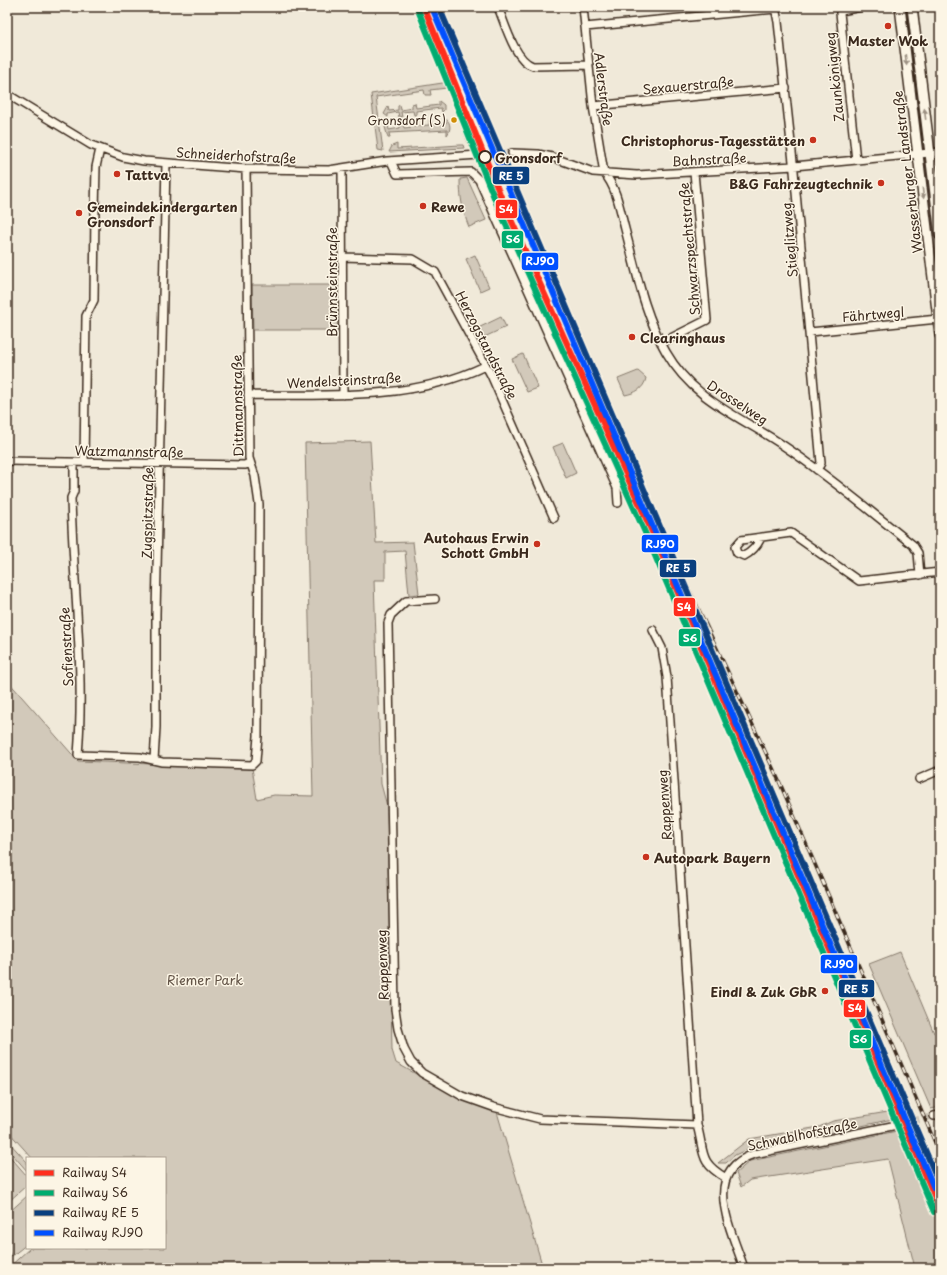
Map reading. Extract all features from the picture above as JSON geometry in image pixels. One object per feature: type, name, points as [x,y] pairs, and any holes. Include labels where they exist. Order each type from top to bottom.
[{"type":"main road","name":"Wasserburger Landstraße","points":[[900,7],[940,335]]},
{"type":"main road","name":"Wasserburger Landstraße","points":[[912,7],[940,235]]},
{"type":"street","points":[[498,7],[519,56],[525,64],[533,66],[589,65]]},
{"type":"street","name":"Adlerstraße","points":[[583,7],[593,106],[604,173]]},
{"type":"street","name":"Zaunkönigweg","points":[[856,160],[840,13],[841,11],[861,7]]},
{"type":"street","points":[[585,27],[775,8]]},
{"type":"street","name":"Stieglitzweg","points":[[775,8],[786,88],[810,332],[821,464],[817,470]]},
{"type":"street","name":"Sexauerstraße","points":[[593,106],[786,88]]},
{"type":"street","name":"Schneiderhofstraße","points":[[7,94],[67,131],[100,149],[123,157],[166,164],[246,169],[329,170],[391,161],[479,155]]},
{"type":"street","points":[[84,463],[86,316],[94,300],[96,167],[100,149]]},
{"type":"street","name":"Bahnstraße","points":[[512,153],[538,154],[552,157],[574,166],[604,173],[637,175],[794,166],[940,152]]},
{"type":"street","points":[[391,161],[397,174],[471,172],[478,180],[616,488],[618,503]]},
{"type":"street","name":"Zugspitzstraße","points":[[154,760],[156,727],[159,464],[166,164]]},
{"type":"street","name":"Dittmannstraße","points":[[154,760],[162,762],[252,765],[256,761],[258,731],[259,504],[255,476],[249,463],[246,169]]},
{"type":"street","name":"Brünnsteinstraße","points":[[342,169],[343,395]]},
{"type":"street","name":"Schwarzspechtstraße","points":[[661,343],[707,320],[694,172]]},
{"type":"street","name":"Drosselweg","points":[[604,173],[610,180],[653,327],[661,343],[679,371],[701,394],[720,408],[784,446],[913,545],[918,553],[920,575]]},
{"type":"street","name":"Herzogstandstraße","points":[[342,257],[413,259],[429,267],[440,278],[514,426],[554,518]]},
{"type":"street","name":"Fährtwegl","points":[[810,332],[938,319]]},
{"type":"street","name":"Wendelsteinstraße","points":[[248,395],[343,395],[411,389],[441,381],[485,366]]},
{"type":"street","name":"Watzmannstraße","points":[[7,461],[245,465],[249,463]]},
{"type":"street","name":"Sofienstraße","points":[[74,463],[74,491],[70,498],[81,671],[78,754],[140,757],[154,760]]},
{"type":"street","points":[[761,538],[791,532],[859,581],[940,572]]},
{"type":"street","name":"Rappenweg","points":[[435,599],[406,601],[392,615],[388,623],[395,1009],[404,1049],[411,1062],[422,1073],[462,1096],[493,1108],[540,1119],[697,1125]]},
{"type":"street","name":"Rappenweg","points":[[653,630],[662,648],[667,677],[697,1125],[706,1162],[711,1168],[726,1178]]},
{"type":"street","points":[[919,779],[940,770]]},
{"type":"street","name":"Schwablhofstraße","points":[[726,1178],[734,1165],[754,1154],[892,1126]]},
{"type":"street","points":[[726,1178],[723,1191],[723,1202],[744,1268]]},
{"type":"green space","points":[[449,82],[476,148],[469,147],[447,88],[430,90],[431,95],[425,95],[424,90],[376,97],[383,151],[378,150],[371,94]]},
{"type":"green space","points":[[439,101],[444,105],[444,110],[442,112],[441,108],[416,111],[416,115],[414,115],[413,111],[401,112],[402,117],[399,117],[398,112],[388,114],[388,117],[384,114],[388,107],[389,111],[398,110],[398,106],[400,105],[401,110],[412,108],[412,104],[415,103],[416,108],[439,105]]},
{"type":"green space","points":[[446,119],[449,122],[450,127],[447,135],[447,130],[389,133],[390,138],[388,138],[385,127],[388,125],[389,130],[400,128],[400,124],[403,123],[404,128],[415,127],[414,121],[417,122],[418,126],[429,125],[429,120],[431,120],[432,125],[446,123]]},
{"type":"green space","points":[[397,144],[397,149],[460,145],[463,145],[464,148],[389,152],[392,146]]},
{"type":"green space","points":[[467,178],[486,220],[469,227],[463,209],[460,185],[460,179]]},
{"type":"green space","points":[[475,255],[489,287],[480,291],[466,259]]},
{"type":"green space","points":[[252,285],[338,285],[338,330],[253,330]]},
{"type":"green space","points":[[501,317],[506,327],[478,340],[474,330]]},
{"type":"green space","points":[[523,354],[538,388],[527,392],[512,359]]},
{"type":"green space","points":[[638,371],[646,378],[645,382],[636,392],[625,395],[618,379]]},
{"type":"green space","name":"Riemer Park","points":[[370,441],[376,543],[413,542],[419,594],[409,595],[405,551],[385,552],[385,580],[374,580],[381,784],[387,806],[392,1050],[396,1063],[460,1098],[497,1112],[543,1268],[8,1268],[29,1249],[166,1249],[166,1157],[31,1157],[7,1130],[7,680],[78,761],[252,768],[257,799],[274,795],[313,796],[305,443]]},
{"type":"green space","points":[[563,443],[576,473],[566,478],[553,447]]},
{"type":"green space","points":[[900,952],[934,1033],[940,1031],[940,1107],[931,1109],[869,964]]},
{"type":"green space","points":[[894,1111],[940,1221],[940,1268],[915,1268],[888,1159],[750,1180],[741,1187],[736,1173],[750,1161],[897,1131],[892,1119],[822,1135],[752,1147],[735,1155],[726,1163],[718,1163],[749,1139],[819,1127],[833,1121]]},
{"type":"green space","points":[[7,1140],[26,1161],[26,1170],[7,1148]]},
{"type":"green space","points":[[7,1153],[26,1175],[26,1186],[7,1203]]},
{"type":"green space","points":[[26,1197],[26,1245],[12,1256],[7,1250],[7,1214]]},
{"type":"tunnel","points":[[479,155],[512,153]]},
{"type":"tunnel","points":[[892,1126],[934,1116]]},
{"type":"railway","points":[[662,531],[779,781],[940,1154]]},
{"type":"rail line","name":"S4","points":[[424,7],[504,204],[653,534],[940,1209]]},
{"type":"rail line","name":"S6","points":[[418,10],[498,207],[647,537],[934,1212]]},
{"type":"rail line","name":"RJ90","points":[[433,10],[934,1188]]},
{"type":"transit line","points":[[439,7],[940,1185]]},
{"type":"place","name":"Master Wok","points":[[888,26]]},
{"type":"place","name":"Gronsdorf (S)","points":[[454,120]]},
{"type":"place","name":"Christophorus-Tagesstätten","points":[[813,140]]},
{"type":"place","name":"Gronsdorf","points":[[485,157]]},
{"type":"place","name":"Tattva","points":[[117,174]]},
{"type":"place","name":"B&G Fahrzeugtechnik","points":[[881,183]]},
{"type":"place","name":"Rewe","points":[[423,206]]},
{"type":"place","name":"Gemeindekindergarten Gronsdorf","points":[[79,213]]},
{"type":"place","name":"Clearinghaus","points":[[632,337]]},
{"type":"place","name":"Autohaus Erwin Schott GmbH","points":[[537,544]]},
{"type":"place","name":"Autopark Bayern","points":[[646,857]]},
{"type":"place","name":"Eindl & Zuk GbR","points":[[825,991]]}]
